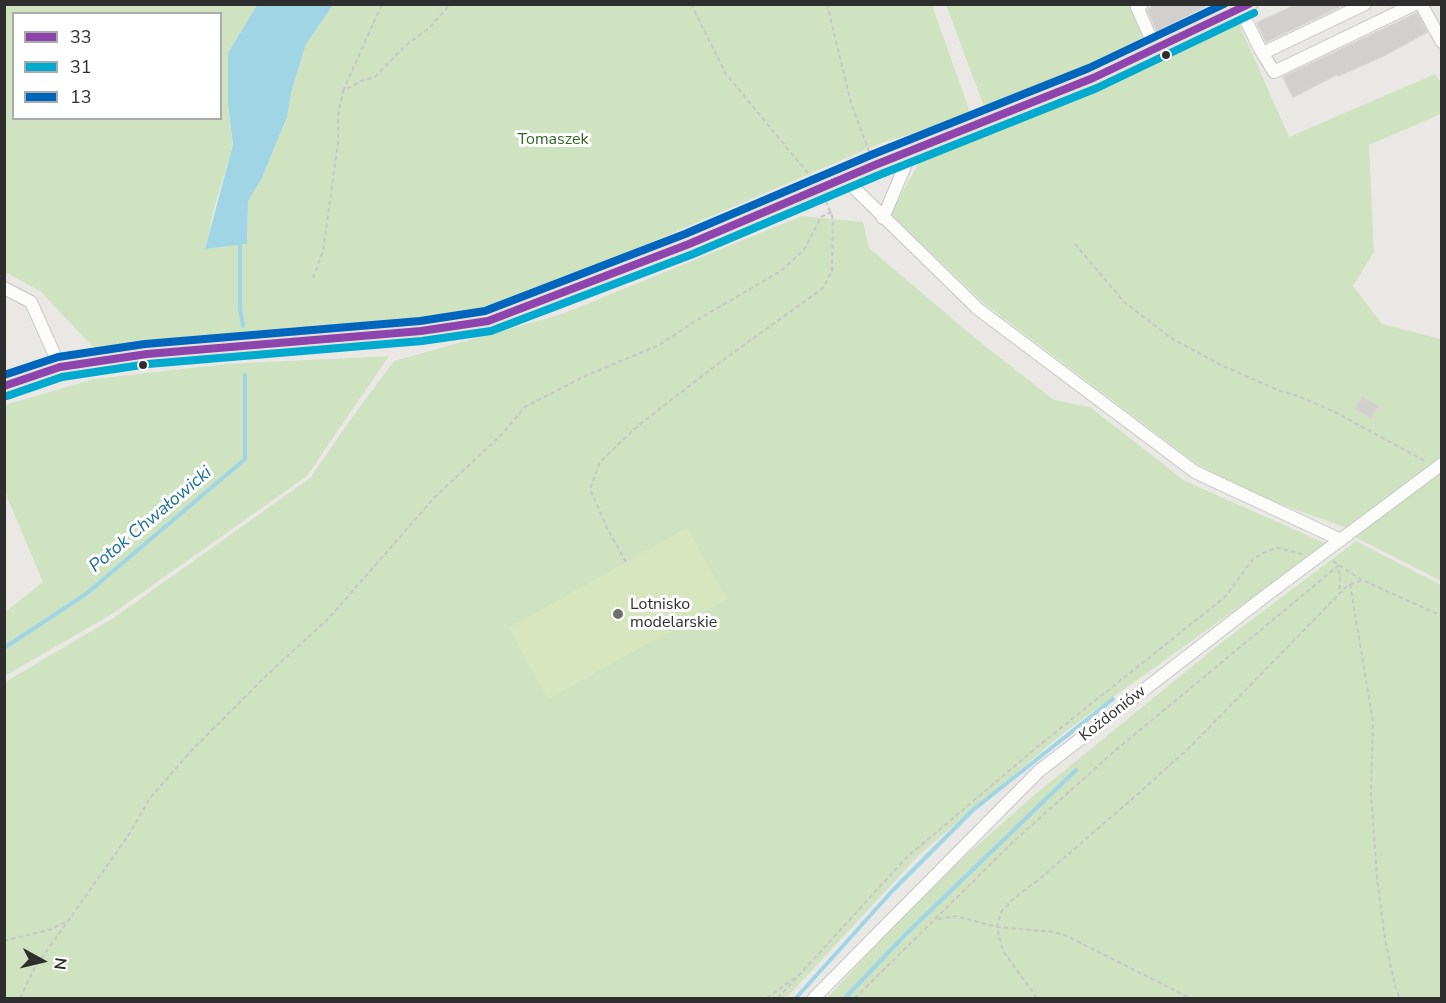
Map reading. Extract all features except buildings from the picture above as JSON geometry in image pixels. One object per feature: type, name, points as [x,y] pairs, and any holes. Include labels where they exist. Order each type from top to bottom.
[{"type":"main road","points":[[4,386],[60,367],[147,354],[463,326],[505,316],[689,244],[875,165],[1093,78],[1156,50],[1243,6]]},
{"type":"street","points":[[1263,53],[1365,4]]},
{"type":"street","points":[[1243,6],[1263,53],[1274,72],[1415,4]]},
{"type":"street","points":[[1421,4],[1442,42]]},
{"type":"street","points":[[1139,5],[1156,50]]},
{"type":"street","points":[[883,218],[911,152]]},
{"type":"street","points":[[845,179],[978,309],[1195,472],[1341,540]]},
{"type":"street","points":[[4,288],[31,302],[60,367]]},
{"type":"street","name":"Kożdoniów","points":[[814,999],[1039,771],[1321,555],[1440,468]]},
{"type":"path","points":[[313,278],[322,251],[338,143],[338,116],[343,91],[382,4]]},
{"type":"path","points":[[343,91],[361,81],[375,77],[406,45],[427,30],[451,4]]},
{"type":"path","points":[[626,562],[607,528],[590,489],[600,462],[647,419],[715,366],[823,288],[832,271],[832,212],[820,189],[726,74],[690,4]]},
{"type":"path","points":[[827,4],[851,103],[875,165]]},
{"type":"path","points":[[20,999],[34,969],[128,836],[150,798],[191,752],[329,618],[434,498],[502,434],[525,407],[585,376],[659,345],[781,271],[804,250],[821,217],[832,212]]},
{"type":"path","points":[[1076,244],[1124,302],[1171,338],[1221,365],[1280,392],[1298,396],[1330,410],[1440,468]]},
{"type":"path","points":[[778,999],[907,857],[1042,743],[1225,597],[1253,559],[1278,548],[1321,555],[1365,582],[1442,616]]},
{"type":"path","points":[[1338,566],[1341,578],[1339,594]]},
{"type":"path","points":[[855,999],[1012,843],[1117,749],[1338,566]]},
{"type":"path","points":[[1037,999],[1003,951],[997,927],[1001,912],[1013,899],[1042,877],[1184,753],[1350,584],[1365,582]]},
{"type":"path","points":[[1350,584],[1373,722],[1371,793],[1385,940],[1400,999]]},
{"type":"path","points":[[935,920],[956,916],[997,927],[1053,932],[1067,936],[1190,999]]},
{"type":"path","points":[[4,941],[52,929],[69,919]]},
{"type":"path","points":[[767,999],[800,973]]},
{"type":"green space","name":"Tomaszek","points":[[4,5],[257,5],[228,53],[228,103],[233,145],[205,249],[247,244],[248,201],[261,180],[287,117],[292,89],[306,44],[333,5],[932,5],[971,115],[879,144],[524,297],[425,321],[146,342],[97,351],[40,291],[5,272]]},
{"type":"green space","points":[[946,5],[1131,5],[1147,44],[1086,69],[1092,90],[1239,24],[1289,137],[1435,74],[1441,82],[1441,114],[1369,145],[1374,252],[1353,286],[1382,324],[1441,339],[1441,581],[1359,539],[1344,527],[1258,496],[1198,465],[986,305],[890,214],[920,161],[992,128]]},
{"type":"green space","points":[[802,216],[863,222],[869,248],[975,338],[1054,400],[1090,407],[1185,481],[1327,544],[1066,731],[920,854],[784,998],[5,998],[5,682],[112,619],[310,478],[394,361],[562,314]]},
{"type":"green space","points":[[389,356],[307,476],[112,614],[5,676],[5,612],[43,582],[5,492],[5,405],[94,379],[226,364]]},
{"type":"green space","name":"Lotnisko modelarskie","points":[[687,528],[727,599],[548,699],[509,628]]},
{"type":"green space","points":[[1356,541],[1441,585],[1441,998],[827,998],[886,934],[963,858],[1033,796],[1221,643]]},
{"type":"water","points":[[257,5],[333,5],[306,44],[292,89],[287,117],[261,180],[248,201],[247,244],[205,249],[233,145],[228,103],[228,53]]},
{"type":"waterway","name":"Potok Chwałowicki","points":[[240,240],[240,309],[243,326]]},
{"type":"waterway","name":"Potok Chwałowicki","points":[[4,648],[86,594],[245,459],[245,375]]},
{"type":"waterway","points":[[796,998],[894,889],[973,810],[1113,699]]},
{"type":"waterway","points":[[845,998],[905,935],[1076,770]]},
{"type":"transit line","name":"13","points":[[4,375],[58,357],[145,344],[420,321],[485,311],[685,234],[871,155],[1089,68],[1224,4]]},
{"type":"transit line","name":"33","points":[[4,386],[60,367],[147,354],[421,331],[488,321],[689,244],[875,165],[1093,78],[1249,4]]},
{"type":"transit line","name":"31","points":[[7,396],[62,377],[148,364],[422,341],[491,331],[693,254],[879,175],[1097,88],[1254,13]]},
{"type":"place","name":"Lotnisko modelarskie","points":[[618,614]]}]
